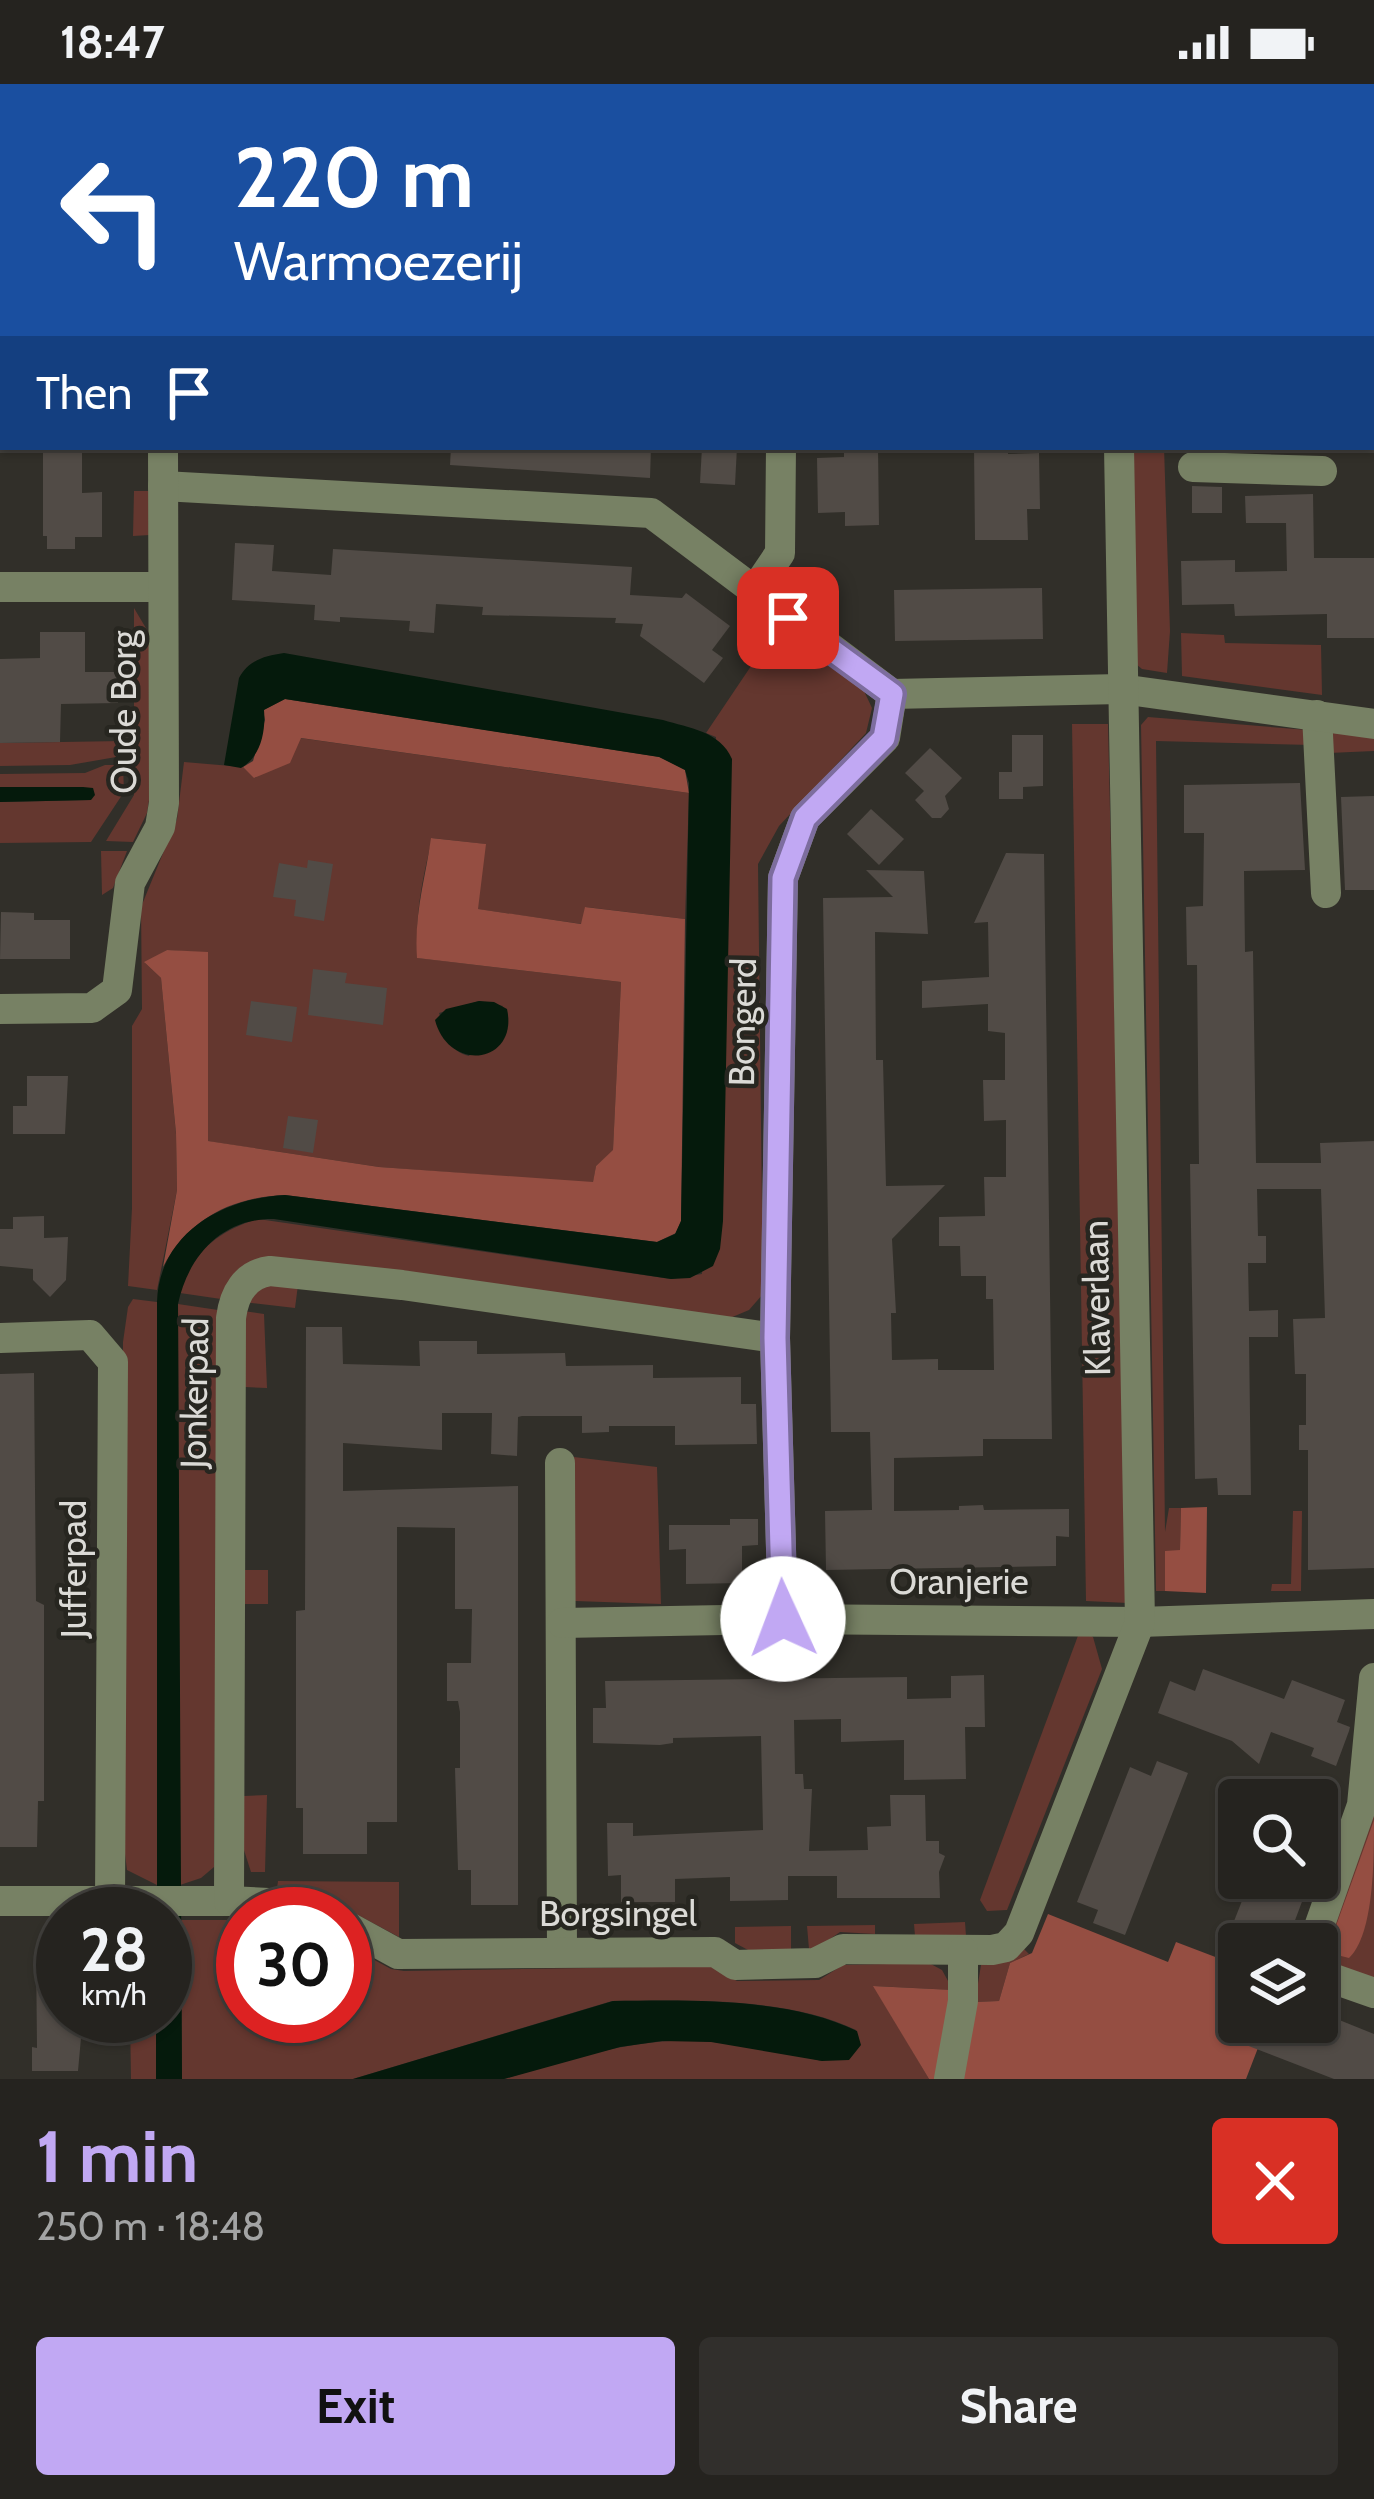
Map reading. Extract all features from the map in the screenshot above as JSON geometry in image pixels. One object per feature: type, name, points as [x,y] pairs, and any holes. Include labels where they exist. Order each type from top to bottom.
[{"type":"street","name":"Oude Borg","points":[[0,1009],[92,1008],[117,989],[130,883],[160,827],[164,803],[163,450]]},
{"type":"street","points":[[753,593],[780,553],[781,450]]},
{"type":"street","name":"Klaverlaan","points":[[963,1951],[1006,1947],[1019,1933],[1140,1622],[1119,450]]},
{"type":"street","points":[[1202,461],[1322,471]]},
{"type":"street","points":[[164,486],[651,513],[892,694],[1121,689],[1374,724]]},
{"type":"street","points":[[0,587],[162,587]]},
{"type":"street","name":"Bongerd","points":[[783,1619],[775,1338],[783,878],[805,818],[884,738],[892,694]]},
{"type":"street","points":[[1318,715],[1327,893]]},
{"type":"street","name":"Jonkerpad","points":[[229,1887],[231,1318],[246,1280],[270,1271],[775,1338]]},
{"type":"street","name":"Jufferpad","points":[[0,1337],[90,1336],[113,1362],[110,1887]]},
{"type":"street","points":[[560,1462],[562,1952]]},
{"type":"street","name":"Oranjerie","points":[[562,1622],[1140,1622],[1374,1614]]},
{"type":"street","points":[[1320,1923],[1362,1805],[1374,1678]]},
{"type":"street","points":[[0,1901],[36,1901]]},
{"type":"street","name":"Borgsingel","points":[[372,1940],[398,1954],[715,1952],[735,1965],[815,1964],[843,1949],[963,1951]]},
{"type":"street","points":[[949,2079],[963,2001],[963,1951]]},
{"type":"street","points":[[1338,1981],[1374,1994]]},
{"type":"shaded area","points":[[1133,450],[1164,450],[1167,673],[1136,664]]},
{"type":"shaded area","points":[[134,491],[150,491],[150,535],[133,536]]},
{"type":"shaded area","points":[[134,608],[150,635],[150,794],[133,842],[106,841],[134,795]]},
{"type":"shaded area","points":[[780,623],[864,691],[872,708],[866,733],[779,826],[758,864],[763,1294],[749,1310],[730,1318],[272,1257],[239,1269],[221,1299],[180,1293],[191,1266],[208,1245],[258,1219],[671,1279],[702,1274],[716,737],[706,733]]},
{"type":"shaded area","points":[[1181,633],[1224,635],[1225,643],[1321,645],[1322,695],[1182,676]]},
{"type":"shaded area","points":[[284,653],[663,720],[703,732],[727,750],[732,759],[723,1221],[713,1266],[690,1278],[671,1279],[274,1219],[238,1225],[210,1243],[190,1271],[178,1304],[181,1887],[157,1887],[157,1302],[169,1257],[182,1239],[198,1224],[239,1203],[285,1195],[657,1242],[675,1234],[681,1221],[689,783],[685,770],[659,757],[285,699],[264,710],[263,736],[253,758],[241,768],[224,765],[239,678],[247,667]]},
{"type":"shaded area","points":[[285,699],[660,757],[685,770],[689,793],[301,738],[290,763],[254,778],[243,767],[253,761],[265,720],[263,710]]},
{"type":"shaded area","points":[[1148,717],[1308,730],[1312,745],[1156,741],[1165,1532],[1169,1508],[1181,1508],[1180,1551],[1165,1552],[1165,1591],[1156,1591],[1141,725]]},
{"type":"shaded area","points":[[1072,724],[1108,724],[1128,1603],[1086,1601]]},
{"type":"shaded area","points":[[1330,726],[1374,734],[1374,751],[1329,753]]},
{"type":"shaded area","points":[[300,738],[689,793],[685,919],[586,907],[582,924],[477,909],[485,844],[432,838],[418,912],[418,958],[621,982],[613,1151],[596,1166],[593,1183],[379,1167],[207,1141],[208,953],[167,950],[145,963],[161,978],[177,1190],[157,1290],[128,1286],[132,1026],[142,1009],[141,907],[177,819],[184,762],[243,767],[255,778]],"holes":[[[479,1001],[503,1006],[469,1056],[452,1045],[439,1013]]]},
{"type":"shaded area","points":[[123,741],[122,756],[70,765],[0,766],[0,743]]},
{"type":"shaded area","points":[[105,765],[123,765],[124,792],[91,842],[0,843],[0,802],[90,800],[83,787],[0,787],[0,774],[85,773]]},
{"type":"shaded area","points":[[0,787],[83,787],[93,788],[95,795],[91,800],[0,802]]},
{"type":"shaded area","points":[[431,838],[486,844],[478,909],[581,924],[585,907],[685,919],[681,1221],[676,1233],[657,1242],[285,1195],[247,1200],[214,1214],[185,1236],[163,1267],[177,1190],[176,1133],[161,978],[144,962],[167,950],[208,952],[208,1141],[379,1167],[593,1182],[596,1166],[613,1150],[621,982],[417,958]]},
{"type":"shaded area","points":[[101,851],[127,851],[113,888],[102,895]]},
{"type":"shaded area","points":[[479,1001],[507,1009],[508,1027],[493,1050],[467,1054],[454,1049],[435,1020],[446,1009]]},
{"type":"shaded area","points":[[262,1284],[298,1285],[295,1308],[243,1302]]},
{"type":"shaded area","points":[[133,1299],[157,1302],[157,1885],[127,1870],[124,1846],[123,1342]]},
{"type":"shaded area","points":[[178,1304],[218,1310],[214,1867],[201,1878],[180,1885]]},
{"type":"shaded area","points":[[243,1311],[264,1314],[267,1388],[245,1387]]},
{"type":"shaded area","points":[[574,1457],[657,1467],[661,1604],[575,1601]]},
{"type":"shaded area","points":[[1207,1507],[1206,1593],[1165,1591],[1165,1551],[1180,1550],[1181,1508]]},
{"type":"shaded area","points":[[1293,1511],[1302,1511],[1301,1591],[1271,1591],[1272,1584],[1291,1584]]},
{"type":"shaded area","points":[[245,1570],[268,1570],[268,1604],[245,1604]]},
{"type":"shaded area","points":[[1079,1633],[1093,1637],[1102,1669],[1007,1910],[987,1911],[980,1900]]},
{"type":"shaded area","points":[[1374,1794],[1374,1981],[1338,1968],[1338,1923],[1332,1923]]},
{"type":"shaded area","points":[[267,1795],[265,1872],[251,1872],[243,1847],[244,1796]]},
{"type":"shaded area","points":[[1374,1820],[1368,1914],[1349,1958],[1338,1955],[1337,1923]]},
{"type":"shaded area","points":[[278,1881],[399,1882],[399,1937],[372,1923],[372,1887],[277,1887]]},
{"type":"shaded area","points":[[1048,1914],[1168,1962],[1176,1942],[1218,1958],[1218,2043],[1260,2043],[1246,2079],[963,2079],[975,2002],[999,2001],[1010,1963],[1032,1953]]},
{"type":"shaded area","points":[[192,1920],[216,1920],[216,2043],[372,2043],[372,1959],[404,1971],[710,1966],[737,1981],[819,1980],[843,1965],[929,1963],[942,1970],[953,1990],[874,1986],[929,2079],[504,2079],[599,2052],[657,2042],[719,2043],[822,2061],[856,2030],[800,2011],[672,2000],[612,2001],[353,2079],[182,2079],[182,2043],[192,2043]]},
{"type":"shaded area","points":[[965,1922],[966,1936],[915,1936],[914,1924]]},
{"type":"shaded area","points":[[875,1925],[875,1934],[840,1932],[809,1949],[807,1926]]},
{"type":"shaded area","points":[[791,1926],[791,1949],[748,1950],[735,1943],[735,1927]]},
{"type":"shaded area","points":[[1024,1949],[1029,1954],[1010,1963],[999,2001],[975,2002],[981,1965]]},
{"type":"shaded area","points":[[873,1986],[953,1990],[936,2079],[929,2079]]},
{"type":"shaded area","points":[[613,2001],[769,2006],[857,2031],[861,2045],[849,2060],[822,2061],[711,2042],[662,2041],[620,2047],[504,2079],[353,2079]]},
{"type":"shaded area","points":[[130,2043],[156,2043],[156,2079],[131,2079]]},
{"type":"shaded area","points":[[156,2043],[182,2043],[182,2079],[156,2079]]},
{"type":"building","points":[[43,450],[82,450],[82,493],[102,492],[102,537],[75,537],[75,549],[47,549],[47,536],[43,536]]},
{"type":"building","points":[[451,450],[651,450],[650,478],[450,465]]},
{"type":"building","points":[[702,450],[737,450],[735,485],[700,483]]},
{"type":"building","points":[[844,450],[878,450],[879,525],[845,526],[845,512],[818,513],[817,458],[844,457]]},
{"type":"building","points":[[974,450],[1039,453],[1040,509],[1027,509],[1028,540],[975,540]]},
{"type":"building","points":[[1192,486],[1222,487],[1222,513],[1192,513]]},
{"type":"building","points":[[1313,494],[1314,558],[1374,558],[1374,638],[1327,638],[1327,614],[1235,616],[1234,604],[1182,605],[1181,561],[1235,560],[1235,572],[1287,571],[1286,523],[1246,523],[1245,496]]},
{"type":"building","points":[[235,543],[274,545],[272,571],[331,575],[333,549],[632,567],[630,595],[682,598],[686,593],[730,626],[712,650],[723,658],[704,683],[640,636],[643,624],[615,623],[616,618],[482,615],[483,607],[436,604],[434,633],[409,631],[410,621],[314,620],[315,605],[232,600]]},
{"type":"building","points":[[1042,588],[1043,639],[895,641],[894,590]]},
{"type":"building","points":[[40,632],[85,632],[85,672],[118,672],[118,703],[61,704],[60,742],[0,743],[0,659],[40,658]]},
{"type":"building","points":[[1012,735],[1043,735],[1043,786],[1023,787],[1023,799],[999,799],[999,772],[1012,772]]},
{"type":"building","points":[[930,748],[962,778],[945,796],[949,809],[941,818],[932,818],[915,800],[924,791],[905,773]]},
{"type":"building","points":[[1300,783],[1305,870],[1244,871],[1245,952],[1253,951],[1256,1163],[1321,1163],[1320,1143],[1374,1141],[1374,1568],[1308,1570],[1308,1450],[1299,1450],[1299,1425],[1306,1425],[1306,1374],[1295,1374],[1293,1319],[1325,1318],[1321,1189],[1257,1189],[1258,1236],[1266,1236],[1266,1263],[1248,1263],[1249,1311],[1278,1310],[1278,1337],[1249,1337],[1251,1495],[1218,1495],[1217,1478],[1195,1479],[1190,1164],[1199,1164],[1197,965],[1187,965],[1186,907],[1203,906],[1204,833],[1184,833],[1184,785]]},
{"type":"building","points":[[1374,796],[1374,890],[1345,890],[1341,797]]},
{"type":"building","points":[[871,809],[904,839],[879,865],[847,834]]},
{"type":"building","points":[[1006,853],[1044,854],[1052,1439],[983,1439],[983,1456],[894,1458],[894,1511],[983,1505],[984,1510],[1069,1509],[1069,1537],[1056,1536],[1056,1566],[826,1570],[825,1511],[872,1510],[870,1432],[831,1432],[823,898],[893,897],[866,870],[924,871],[928,934],[875,932],[876,1060],[883,1060],[886,1186],[945,1185],[892,1239],[896,1313],[891,1313],[892,1360],[938,1359],[938,1370],[994,1370],[993,1299],[986,1299],[986,1276],[961,1276],[960,1246],[939,1246],[939,1217],[985,1216],[984,1177],[1006,1177],[1006,1120],[984,1121],[983,1080],[1005,1080],[1005,1033],[988,1031],[988,1004],[922,1008],[922,981],[989,977],[988,922],[974,923]]},
{"type":"building","points":[[308,860],[333,864],[324,921],[294,916],[296,900],[273,897],[279,863],[307,868]]},
{"type":"building","points":[[1,912],[34,913],[34,920],[70,920],[70,959],[0,959]]},
{"type":"building","points":[[313,969],[347,973],[345,983],[387,988],[383,1025],[308,1015]]},
{"type":"building","points":[[251,1001],[297,1007],[292,1042],[246,1035]]},
{"type":"building","points":[[27,1076],[68,1076],[65,1134],[13,1134],[13,1106],[27,1106]]},
{"type":"building","points":[[288,1116],[318,1120],[313,1153],[283,1148]]},
{"type":"building","points":[[44,1216],[44,1238],[68,1237],[66,1280],[50,1297],[33,1280],[33,1269],[0,1266],[0,1229],[13,1229],[13,1217]]},
{"type":"building","points":[[306,1327],[342,1327],[343,1364],[420,1366],[419,1341],[477,1341],[477,1354],[565,1353],[566,1366],[653,1365],[653,1378],[741,1377],[741,1404],[756,1404],[757,1444],[675,1445],[675,1426],[609,1426],[609,1432],[582,1433],[582,1416],[522,1416],[518,1417],[517,1456],[491,1454],[492,1413],[442,1413],[442,1450],[343,1443],[343,1491],[518,1486],[518,1905],[471,1905],[471,1870],[458,1870],[455,1768],[460,1768],[460,1712],[458,1701],[447,1701],[447,1663],[471,1663],[472,1609],[455,1609],[455,1528],[397,1527],[397,1822],[367,1822],[367,1854],[303,1854],[303,1808],[296,1808],[296,1611],[305,1610]]},
{"type":"building","points":[[34,1373],[36,1601],[44,1605],[44,1801],[38,1801],[37,1847],[0,1847],[0,1374]]},
{"type":"building","points":[[730,1519],[758,1519],[758,1545],[742,1546],[742,1583],[686,1584],[686,1549],[669,1550],[669,1525],[730,1525]]},
{"type":"building","points":[[1203,1669],[1284,1699],[1292,1680],[1345,1700],[1337,1722],[1350,1727],[1336,1766],[1311,1756],[1314,1748],[1271,1732],[1259,1764],[1232,1741],[1158,1713],[1170,1681],[1195,1691]]},
{"type":"building","points":[[984,1675],[985,1727],[965,1727],[966,1779],[904,1780],[904,1740],[841,1742],[841,1719],[794,1720],[795,1774],[803,1774],[804,1789],[812,1789],[809,1851],[868,1850],[867,1827],[891,1826],[890,1795],[925,1795],[926,1841],[939,1841],[939,1853],[945,1856],[939,1872],[940,1898],[837,1898],[837,1876],[788,1876],[788,1900],[730,1901],[730,1877],[675,1879],[675,1902],[621,1902],[621,1875],[608,1876],[607,1823],[633,1823],[633,1836],[763,1830],[761,1736],[673,1738],[673,1743],[660,1745],[593,1743],[593,1708],[606,1708],[605,1681],[907,1677],[907,1699],[951,1698],[951,1676]]},
{"type":"building","points":[[1157,1761],[1188,1773],[1125,1935],[1093,1923],[1098,1910],[1077,1902],[1130,1767],[1151,1776]]},
{"type":"building","points":[[1243,1899],[1303,1899],[1294,1923],[1233,1923]]},
{"type":"building","points":[[1338,2019],[1374,2034],[1374,2079],[1334,2079],[1246,2045],[1338,2043]]},
{"type":"building","points":[[37,2043],[81,2043],[78,2071],[32,2071],[32,2047],[37,2048]]},
{"type":"route","points":[[783,1619],[775,1338],[783,878],[805,818],[884,738],[892,694],[788,618]]}]
